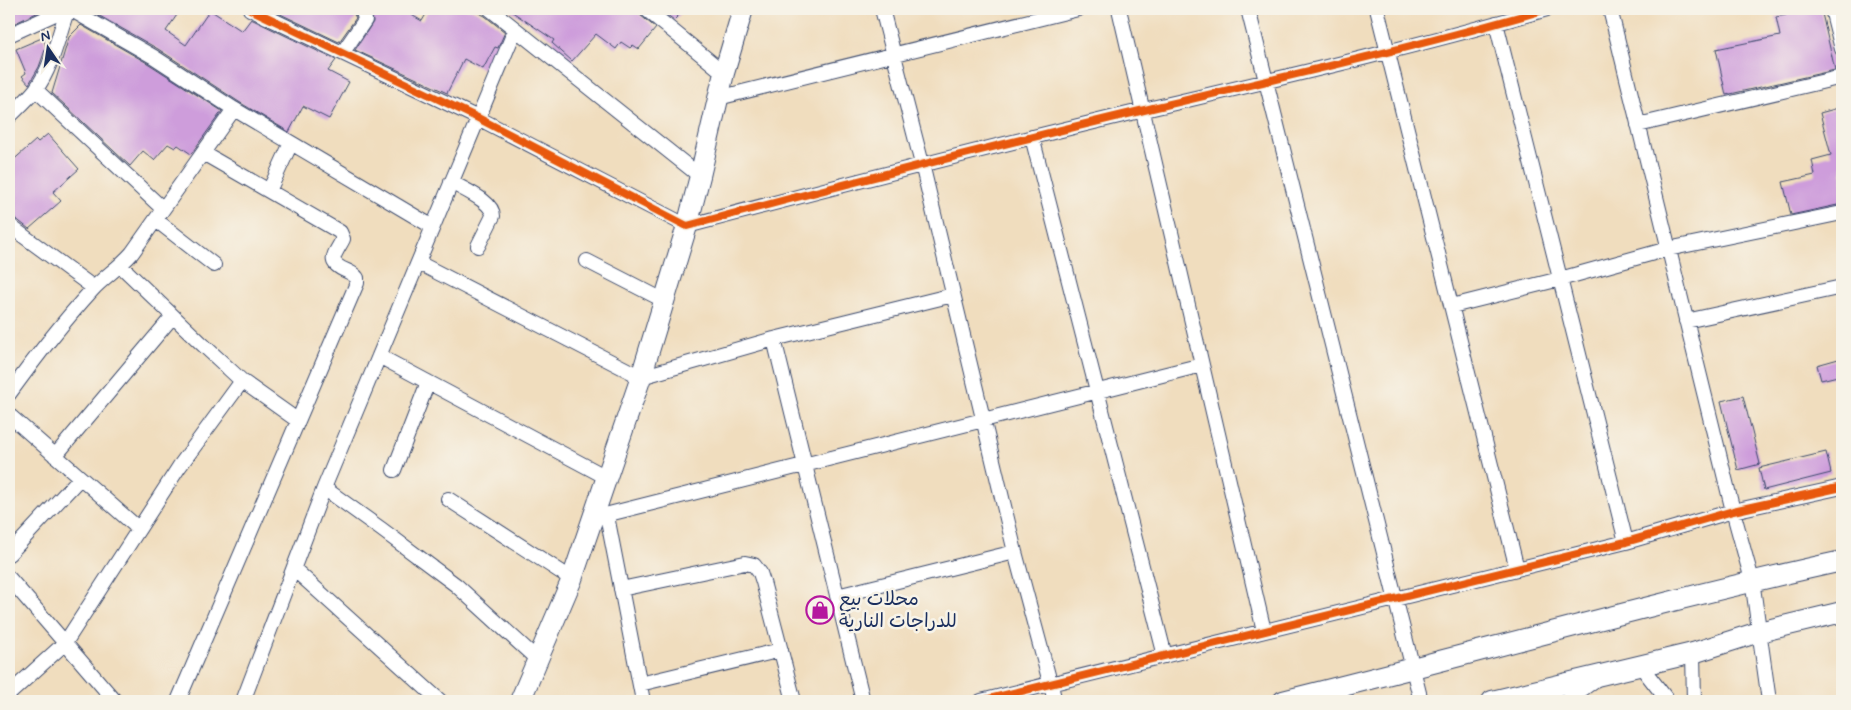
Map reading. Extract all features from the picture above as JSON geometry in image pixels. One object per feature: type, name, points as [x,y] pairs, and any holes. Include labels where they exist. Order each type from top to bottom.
[{"type":"street","points":[[9,34],[68,9]]},
{"type":"street","points":[[9,117],[36,90],[43,79],[68,9]]},
{"type":"street","points":[[68,9],[154,57],[234,109],[433,227]]},
{"type":"street","points":[[250,9],[478,118],[687,226],[922,164],[1266,82],[1546,9]]},
{"type":"street","points":[[342,52],[364,20],[363,11],[360,9]]},
{"type":"street","points":[[490,9],[700,176]]},
{"type":"street","points":[[646,9],[724,73]]},
{"type":"street","points":[[520,701],[600,517],[608,478],[666,301],[700,176],[724,73],[743,9]]},
{"type":"street","points":[[882,9],[922,164],[1015,552],[1052,684],[1055,701]]},
{"type":"street","points":[[718,98],[1078,9]]},
{"type":"street","points":[[1119,9],[1264,631]]},
{"type":"street","points":[[1248,9],[1421,701]]},
{"type":"street","points":[[1378,9],[1517,569]]},
{"type":"street","points":[[1610,9],[1668,250],[1752,580],[1758,610],[1759,632],[1769,701]]},
{"type":"street","points":[[1832,9],[1842,49]]},
{"type":"street","points":[[1496,23],[1626,542]]},
{"type":"street","points":[[243,701],[324,488],[515,30]]},
{"type":"street","points":[[1638,125],[1842,77]]},
{"type":"street","points":[[36,90],[159,215],[214,265]]},
{"type":"street","points":[[9,394],[53,334],[94,288],[121,266],[132,254],[234,109]]},
{"type":"street","points":[[1032,138],[1164,656]]},
{"type":"street","points":[[269,191],[291,143]]},
{"type":"street","points":[[178,701],[357,278],[355,275],[336,267],[334,263],[333,257],[343,239],[340,232],[203,153]]},
{"type":"street","points":[[452,182],[492,208],[493,216],[478,246]]},
{"type":"street","points":[[1452,306],[1668,250],[1842,212]]},
{"type":"street","points":[[9,224],[14,230],[94,288]]},
{"type":"street","points":[[587,261],[666,301]]},
{"type":"street","points":[[419,263],[642,377],[774,339],[954,295]]},
{"type":"street","points":[[121,266],[242,380],[297,420]]},
{"type":"street","points":[[1686,321],[1842,287]]},
{"type":"street","points":[[55,456],[173,316]]},
{"type":"street","points":[[774,339],[863,701]]},
{"type":"street","points":[[379,356],[608,478]]},
{"type":"street","points":[[600,517],[1202,365]]},
{"type":"street","points":[[9,694],[65,643],[179,467],[242,380]]},
{"type":"street","points":[[394,470],[428,382]]},
{"type":"street","points":[[9,415],[139,529]]},
{"type":"street","points":[[9,554],[80,478]]},
{"type":"street","points":[[981,701],[1626,542],[1733,511],[1842,487]]},
{"type":"street","points":[[324,488],[456,585],[538,660]]},
{"type":"street","points":[[448,499],[572,578]]},
{"type":"street","points":[[600,517],[621,589],[643,701]]},
{"type":"street","points":[[837,596],[1015,552]]},
{"type":"street","points":[[1283,701],[1752,580],[1842,560]]},
{"type":"street","points":[[621,589],[745,563],[754,564],[763,582],[794,701]]},
{"type":"street","points":[[294,569],[440,701]]},
{"type":"street","points":[[9,578],[115,701]]},
{"type":"street","points":[[1492,701],[1693,653],[1759,632],[1842,612]]},
{"type":"street","points":[[640,684],[781,650]]},
{"type":"street","points":[[1693,653],[1694,701]]},
{"type":"street","points":[[1640,665],[1668,701]]},
{"type":"street","points":[[1566,701],[1604,674]]},
{"type":"building","points":[[9,9],[45,9],[9,26]]},
{"type":"building","points":[[112,9],[181,9],[166,31],[186,45],[210,10],[242,31],[251,19],[336,60],[328,71],[349,82],[329,119],[303,106],[289,132],[158,49],[98,15]]},
{"type":"building","points":[[270,9],[351,9],[356,18],[339,42]]},
{"type":"building","points":[[371,9],[401,9],[422,21],[429,9],[471,9],[485,16],[505,32],[498,48],[495,47],[483,69],[464,59],[447,93],[355,50],[373,22]]},
{"type":"building","points":[[508,9],[637,9],[640,15],[656,28],[639,49],[633,45],[630,48],[621,42],[616,49],[596,34],[572,61],[552,43],[554,40]]},
{"type":"building","points":[[659,9],[685,9],[674,20]]},
{"type":"building","points":[[1785,9],[1821,9],[1835,70],[1726,95],[1716,49],[1780,36],[1776,17],[1786,15]]},
{"type":"building","points":[[81,25],[149,64],[222,111],[191,154],[178,145],[175,148],[168,144],[154,160],[143,151],[130,166],[52,93],[69,37]]},
{"type":"building","points":[[44,37],[46,47],[39,67],[29,84],[22,76],[26,73],[16,49]]},
{"type":"building","points":[[1842,107],[1842,204],[1791,215],[1783,182],[1815,175],[1812,160],[1831,155],[1820,113]]},
{"type":"building","points":[[48,134],[79,169],[53,192],[61,201],[29,229],[9,215],[9,164],[36,140],[38,142]]},
{"type":"building","points":[[1842,358],[1842,375],[1821,380],[1817,365]]},
{"type":"building","points":[[1743,396],[1760,464],[1738,470],[1721,401]]},
{"type":"building","points":[[1826,452],[1831,473],[1764,490],[1759,468]]},
{"type":"cycle path","points":[[250,9],[478,118],[687,226],[1027,139],[1395,50],[1547,9]]},
{"type":"cycle path","points":[[981,701],[1626,542],[1733,511],[1842,487]]},
{"type":"place","name":"محلات بيع للدراجات النارية","points":[[820,610]]}]
